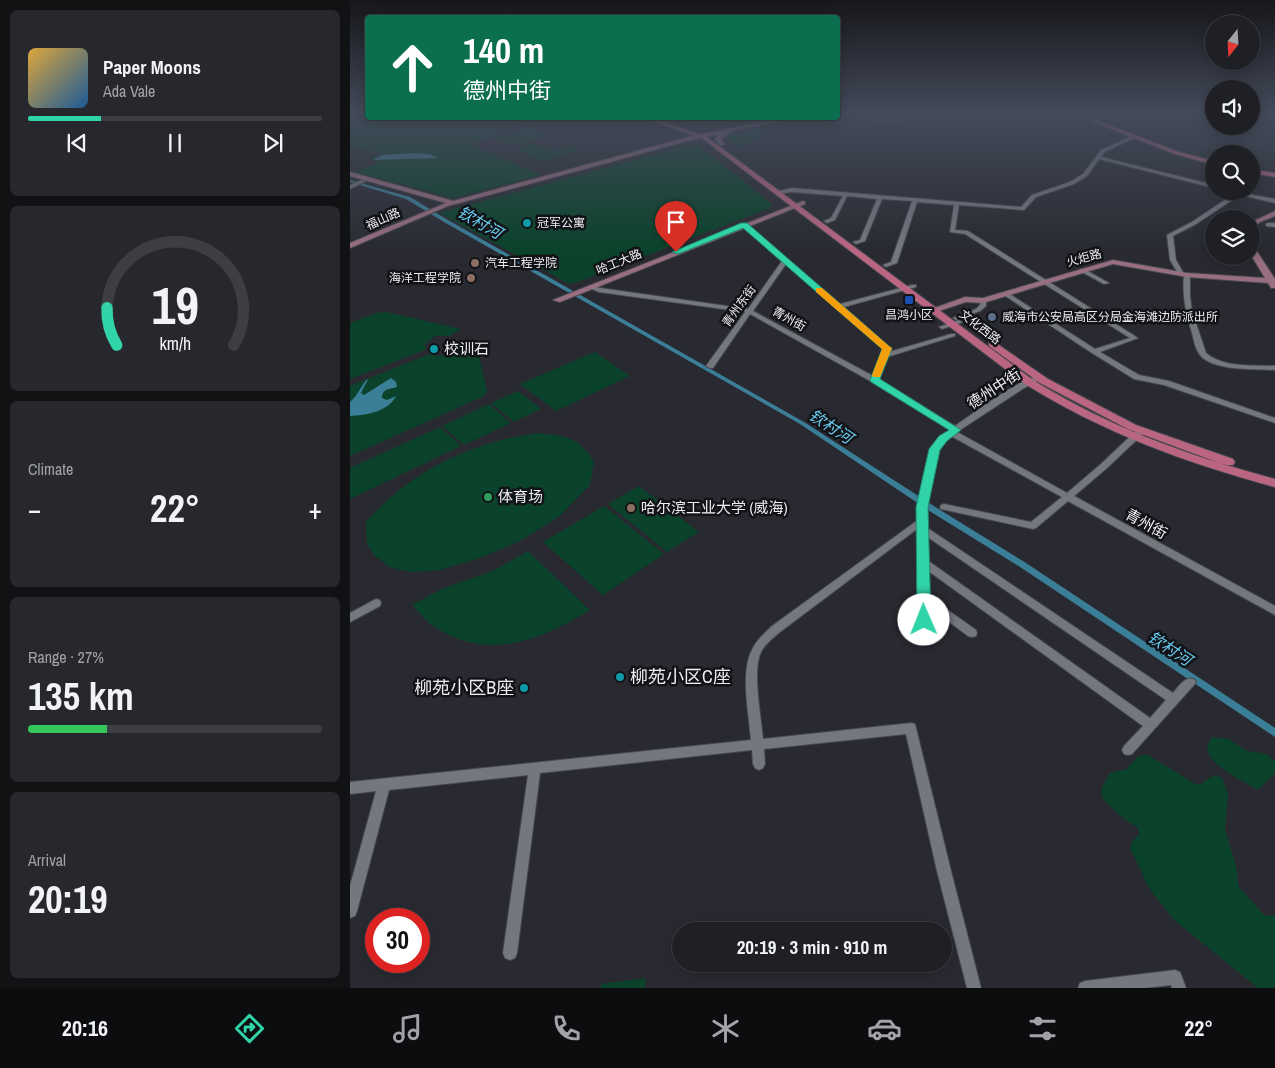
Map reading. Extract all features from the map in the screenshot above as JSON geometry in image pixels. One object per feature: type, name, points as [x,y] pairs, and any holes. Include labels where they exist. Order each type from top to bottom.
[{"type":"main road","points":[[350,176],[363,182],[450,205],[618,158]]},
{"type":"main road","name":"文化西路","points":[[738,158],[782,192],[803,203],[914,286],[953,325],[1029,382],[1068,405],[1138,434],[1228,462],[1275,474]]},
{"type":"main road","points":[[1260,172],[1275,175]]},
{"type":"main road","points":[[350,176],[450,205]]},
{"type":"main road","name":"文化西路","points":[[782,192],[794,205],[904,289],[937,308]]},
{"type":"main road","name":"哈工大路","points":[[557,300],[803,203]]},
{"type":"main road","name":"福山路","points":[[350,246],[426,213],[450,205]]},
{"type":"main road","points":[[1260,220],[1275,213]]},
{"type":"main road","name":"火炬路","points":[[937,308],[965,299],[983,301],[1044,281],[1113,262],[1184,275],[1274,283]]},
{"type":"main road","points":[[1260,262],[1274,283]]},
{"type":"main road","name":"文化西路","points":[[953,325],[1040,378],[1172,453],[1275,483]]},
{"type":"street","points":[[1100,158],[1205,185]]},
{"type":"street","points":[[782,192],[846,194],[1022,209],[1034,196],[1072,183],[1084,175],[1100,158]]},
{"type":"street","points":[[352,186],[363,182]]},
{"type":"street","points":[[827,221],[833,220],[846,194]]},
{"type":"street","points":[[856,242],[862,241],[880,198]]},
{"type":"street","points":[[1260,198],[1275,201]]},
{"type":"street","points":[[1228,200],[1194,223],[1170,235],[1173,260],[1184,275],[1187,313],[1202,353],[1217,362],[1275,368]]},
{"type":"street","points":[[886,265],[894,263],[915,201]]},
{"type":"street","points":[[957,204],[952,231],[966,232],[1135,338],[1094,352]]},
{"type":"street","points":[[744,225],[887,348],[874,380]]},
{"type":"street","points":[[1268,225],[1275,225]]},
{"type":"street","name":"青州东街","points":[[710,366],[786,260]]},
{"type":"street","points":[[1082,270],[1106,283]]},
{"type":"street","points":[[838,307],[914,286]]},
{"type":"street","name":"青州街","points":[[590,287],[599,290],[749,311],[874,380],[954,431],[1068,497],[1275,610]]},
{"type":"street","points":[[1006,294],[1094,352],[1137,377],[1166,383],[1275,421]]},
{"type":"street","points":[[885,355],[953,325],[978,310],[983,306],[983,301]]},
{"type":"street","name":"德州中街","points":[[924,620],[923,503],[935,449],[943,438],[1029,382],[1040,378]]},
{"type":"street","points":[[944,507],[1033,526],[1104,466],[1138,434]]},
{"type":"street","points":[[759,764],[751,672],[752,657],[758,646],[776,629],[922,524],[1174,699]]},
{"type":"street","points":[[923,562],[1151,725]]},
{"type":"street","points":[[924,598],[972,633]]},
{"type":"street","points":[[350,618],[376,603]]},
{"type":"street","points":[[1128,750],[1190,682]]},
{"type":"street","points":[[350,788],[911,728],[944,871],[974,988]]},
{"type":"street","points":[[510,953],[535,769]]},
{"type":"street","points":[[350,912],[384,785]]},
{"type":"street","points":[[1085,988],[1175,977],[1179,988]]},
{"type":"green space","points":[[371,158],[502,158],[541,175],[453,198],[356,172],[380,162]]},
{"type":"green space","points":[[536,158],[552,158],[543,161]]},
{"type":"green space","points":[[642,158],[714,158],[772,204],[770,208],[569,284],[439,213]]},
{"type":"green space","points":[[386,312],[461,329],[449,336],[435,336],[425,344],[425,350],[350,379],[350,323],[377,313]]},
{"type":"green space","points":[[476,341],[487,392],[484,396],[350,456],[350,386],[430,354],[437,356],[451,355],[456,353],[462,345]]},
{"type":"green space","points":[[595,352],[630,376],[556,411],[520,384]]},
{"type":"green space","points":[[518,391],[541,409],[514,422],[491,403]]},
{"type":"green space","points":[[489,404],[511,423],[464,445],[442,426]]},
{"type":"green space","points":[[440,427],[461,446],[350,499],[350,468]]},
{"type":"green space","points":[[538,433],[556,435],[577,442],[594,462],[590,485],[560,516],[520,541],[480,558],[440,570],[413,572],[391,568],[374,555],[367,544],[366,522],[402,488],[444,462],[466,452],[513,437]]},
{"type":"green space","points":[[639,486],[699,532],[667,552],[608,504]]},
{"type":"green space","points":[[604,506],[664,554],[603,595],[543,542]]},
{"type":"green space","points":[[528,551],[590,610],[572,621],[534,638],[494,645],[474,643],[455,638],[432,625],[412,605],[444,588],[493,571]]},
{"type":"green space","points":[[1212,737],[1229,739],[1247,751],[1267,754],[1275,761],[1275,773],[1258,790],[1222,769],[1211,758],[1207,748]]},
{"type":"green space","points":[[1141,755],[1148,755],[1195,784],[1201,784],[1214,775],[1222,778],[1228,794],[1225,830],[1236,866],[1239,887],[1265,916],[1275,915],[1275,988],[1258,988],[1174,920],[1149,888],[1130,848],[1132,842],[1139,834],[1138,828],[1113,809],[1102,796],[1104,784],[1110,773],[1127,769]]},
{"type":"green space","points":[[646,978],[645,988],[601,988],[601,984]]},
{"type":"water","points":[[376,158],[435,158],[373,160]]},
{"type":"water","points":[[391,378],[396,382],[397,387],[385,391],[382,395],[382,398],[387,400],[396,396],[388,406],[376,412],[350,416],[350,402],[366,380],[368,379],[361,393],[364,395]]},
{"type":"waterway","name":"钦村河","points":[[350,181],[408,198],[802,423],[934,510],[1023,565],[1275,733]]},
{"type":"slow traffic","points":[[819,290],[887,348],[876,375]]},
{"type":"place","name":"冠军公寓","points":[[527,223]]},
{"type":"place","name":"汽车工程学院","points":[[475,263]]},
{"type":"place","name":"海洋工程学院","points":[[471,278]]},
{"type":"place","name":"昌鸿小区","points":[[909,300]]},
{"type":"place","name":"威海市公安局高区分局金海滩边防派出所","points":[[992,317]]},
{"type":"place","name":"校训石","points":[[434,349]]},
{"type":"place","name":"体育场","points":[[488,497]]},
{"type":"place","name":"哈尔滨工业大学 (威海)","points":[[631,508]]},
{"type":"place","name":"柳苑小区C座","points":[[620,677]]},
{"type":"place","name":"柳苑小区B座","points":[[524,688]]},
{"type":"route","points":[[676,252],[744,225],[887,348],[874,380],[956,430],[943,438],[935,449],[922,507],[924,620]]}]
